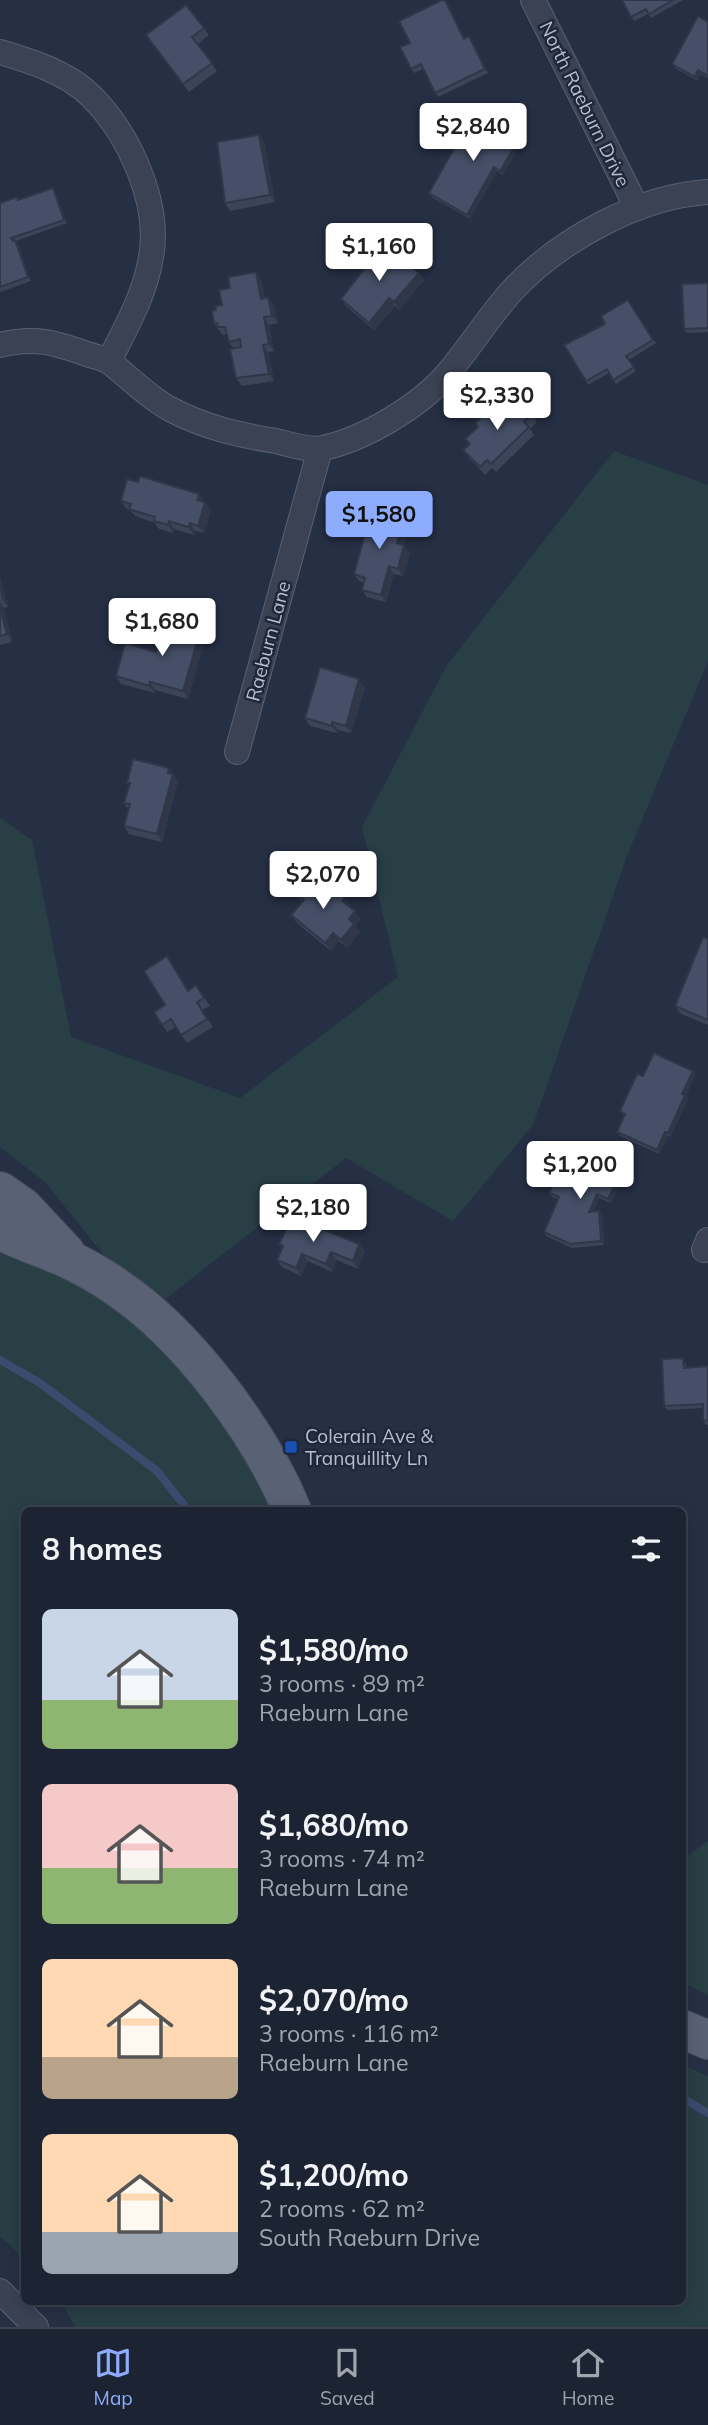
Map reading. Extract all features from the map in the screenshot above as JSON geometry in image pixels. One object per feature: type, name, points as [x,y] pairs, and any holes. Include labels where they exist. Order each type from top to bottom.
[{"type":"main road","points":[[0,1191],[23,1207],[75,1262]]},
{"type":"main road","points":[[0,1230],[75,1262],[116,1286],[149,1311],[196,1360],[237,1410],[266,1456],[291,1507]]},
{"type":"main road","points":[[686,2031],[708,2040]]},
{"type":"street","name":"North Raeburn Drive","points":[[533,0],[637,208]]},
{"type":"street","points":[[0,52],[57,73],[90,95],[115,124],[138,166],[150,210],[152,255],[141,297],[109,361]]},
{"type":"street","points":[[0,345],[45,340],[109,361],[157,401],[201,424],[236,435],[320,449],[388,420],[419,400],[447,375],[508,295],[535,267],[565,244],[637,208],[661,200],[708,192]]},
{"type":"street","name":"Raeburn Lane","points":[[237,752],[320,449]]},
{"type":"street","points":[[0,2291],[36,2327]]},
{"type":"shaded area","points":[[614,451],[708,485],[708,661],[627,856],[533,1125],[453,1221],[346,1158],[150,1311],[290,1507],[21,1507],[21,2256],[0,2236],[0,1230],[147,1309],[46,1183],[0,1147],[0,818],[32,840],[71,1037],[240,1098],[398,977],[362,827],[447,665]]},
{"type":"shaded area","points":[[708,1841],[708,1995],[686,1984],[686,1857]]},
{"type":"shaded area","points":[[686,2066],[708,2076],[708,2327],[75,2327],[63,2305],[686,2305]]},
{"type":"building","points":[[445,0],[464,39],[469,36],[485,69],[435,93],[421,64],[411,69],[400,47],[410,43],[399,21]]},
{"type":"building","points":[[622,0],[673,0],[649,14],[646,9],[631,17]]},
{"type":"building","points":[[186,5],[204,28],[192,37],[212,63],[183,84],[146,35]]},
{"type":"building","points":[[698,16],[708,22],[708,76],[698,70],[695,77],[672,64]]},
{"type":"building","points":[[474,113],[519,139],[500,171],[494,167],[467,215],[429,193]]},
{"type":"building","points":[[259,135],[270,195],[225,203],[217,142]]},
{"type":"building","points":[[53,188],[64,220],[11,238],[15,240],[28,277],[0,287],[0,203]]},
{"type":"building","points":[[384,243],[419,273],[394,302],[389,298],[369,323],[341,299]]},
{"type":"building","points":[[256,272],[261,299],[268,297],[272,316],[264,317],[269,344],[263,345],[269,374],[236,378],[230,349],[241,347],[240,339],[229,342],[225,327],[214,324],[212,311],[216,310],[216,306],[222,305],[219,290],[230,288],[228,277]]},
{"type":"building","points":[[708,283],[708,328],[684,329],[682,284]]},
{"type":"building","points":[[628,300],[653,340],[626,356],[634,367],[613,380],[607,369],[586,381],[564,345],[605,324],[601,316]]},
{"type":"building","points":[[517,399],[532,414],[524,422],[529,427],[491,464],[487,460],[480,467],[463,450],[470,444],[465,439],[478,427],[475,423],[489,410],[492,413],[504,401],[509,407]]},
{"type":"building","points":[[140,476],[199,494],[197,500],[205,502],[198,526],[190,523],[188,527],[169,521],[168,525],[154,521],[155,517],[129,509],[131,504],[121,501],[127,479],[138,482]]},
{"type":"building","points":[[372,509],[403,518],[397,543],[404,545],[398,569],[389,566],[381,595],[362,590],[365,578],[354,574]]},
{"type":"building","points":[[0,607],[7,634],[0,636]]},
{"type":"building","points":[[174,618],[194,624],[192,630],[200,632],[183,691],[150,682],[149,686],[116,676],[125,643],[156,652],[164,623],[172,625]]},
{"type":"building","points":[[320,667],[359,679],[346,726],[332,722],[332,726],[305,718]]},
{"type":"building","points":[[133,759],[169,768],[168,773],[173,774],[157,834],[124,826],[130,804],[124,803]]},
{"type":"building","points":[[292,879],[309,892],[318,881],[345,898],[342,901],[355,911],[349,919],[354,924],[341,940],[333,933],[325,943],[291,915],[304,900],[286,885]]},
{"type":"building","points":[[703,937],[708,939],[708,1020],[675,1006]]},
{"type":"building","points":[[167,956],[188,991],[196,985],[204,998],[197,1002],[207,1019],[181,1035],[171,1019],[162,1025],[154,1012],[165,1005],[144,971]]},
{"type":"building","points":[[654,1053],[693,1071],[668,1133],[665,1132],[657,1150],[617,1132],[625,1114],[620,1111],[637,1074],[643,1076]]},
{"type":"building","points":[[579,1154],[621,1173],[608,1199],[597,1194],[589,1212],[599,1211],[601,1241],[570,1244],[544,1232],[559,1197],[549,1193],[559,1171],[569,1176]]},
{"type":"building","points":[[292,1217],[359,1244],[353,1261],[331,1252],[326,1264],[302,1254],[296,1268],[277,1260],[283,1246],[279,1244]]},
{"type":"building","points":[[683,1358],[684,1368],[708,1366],[708,1420],[703,1421],[703,1404],[664,1406],[662,1359]]},
{"type":"waterway","points":[[0,1360],[40,1383],[157,1471],[186,1507]]},
{"type":"waterway","points":[[686,2100],[708,2113]]},
{"type":"place","name":"Colerain Ave & Tranquillity Ln","points":[[291,1447]]}]
